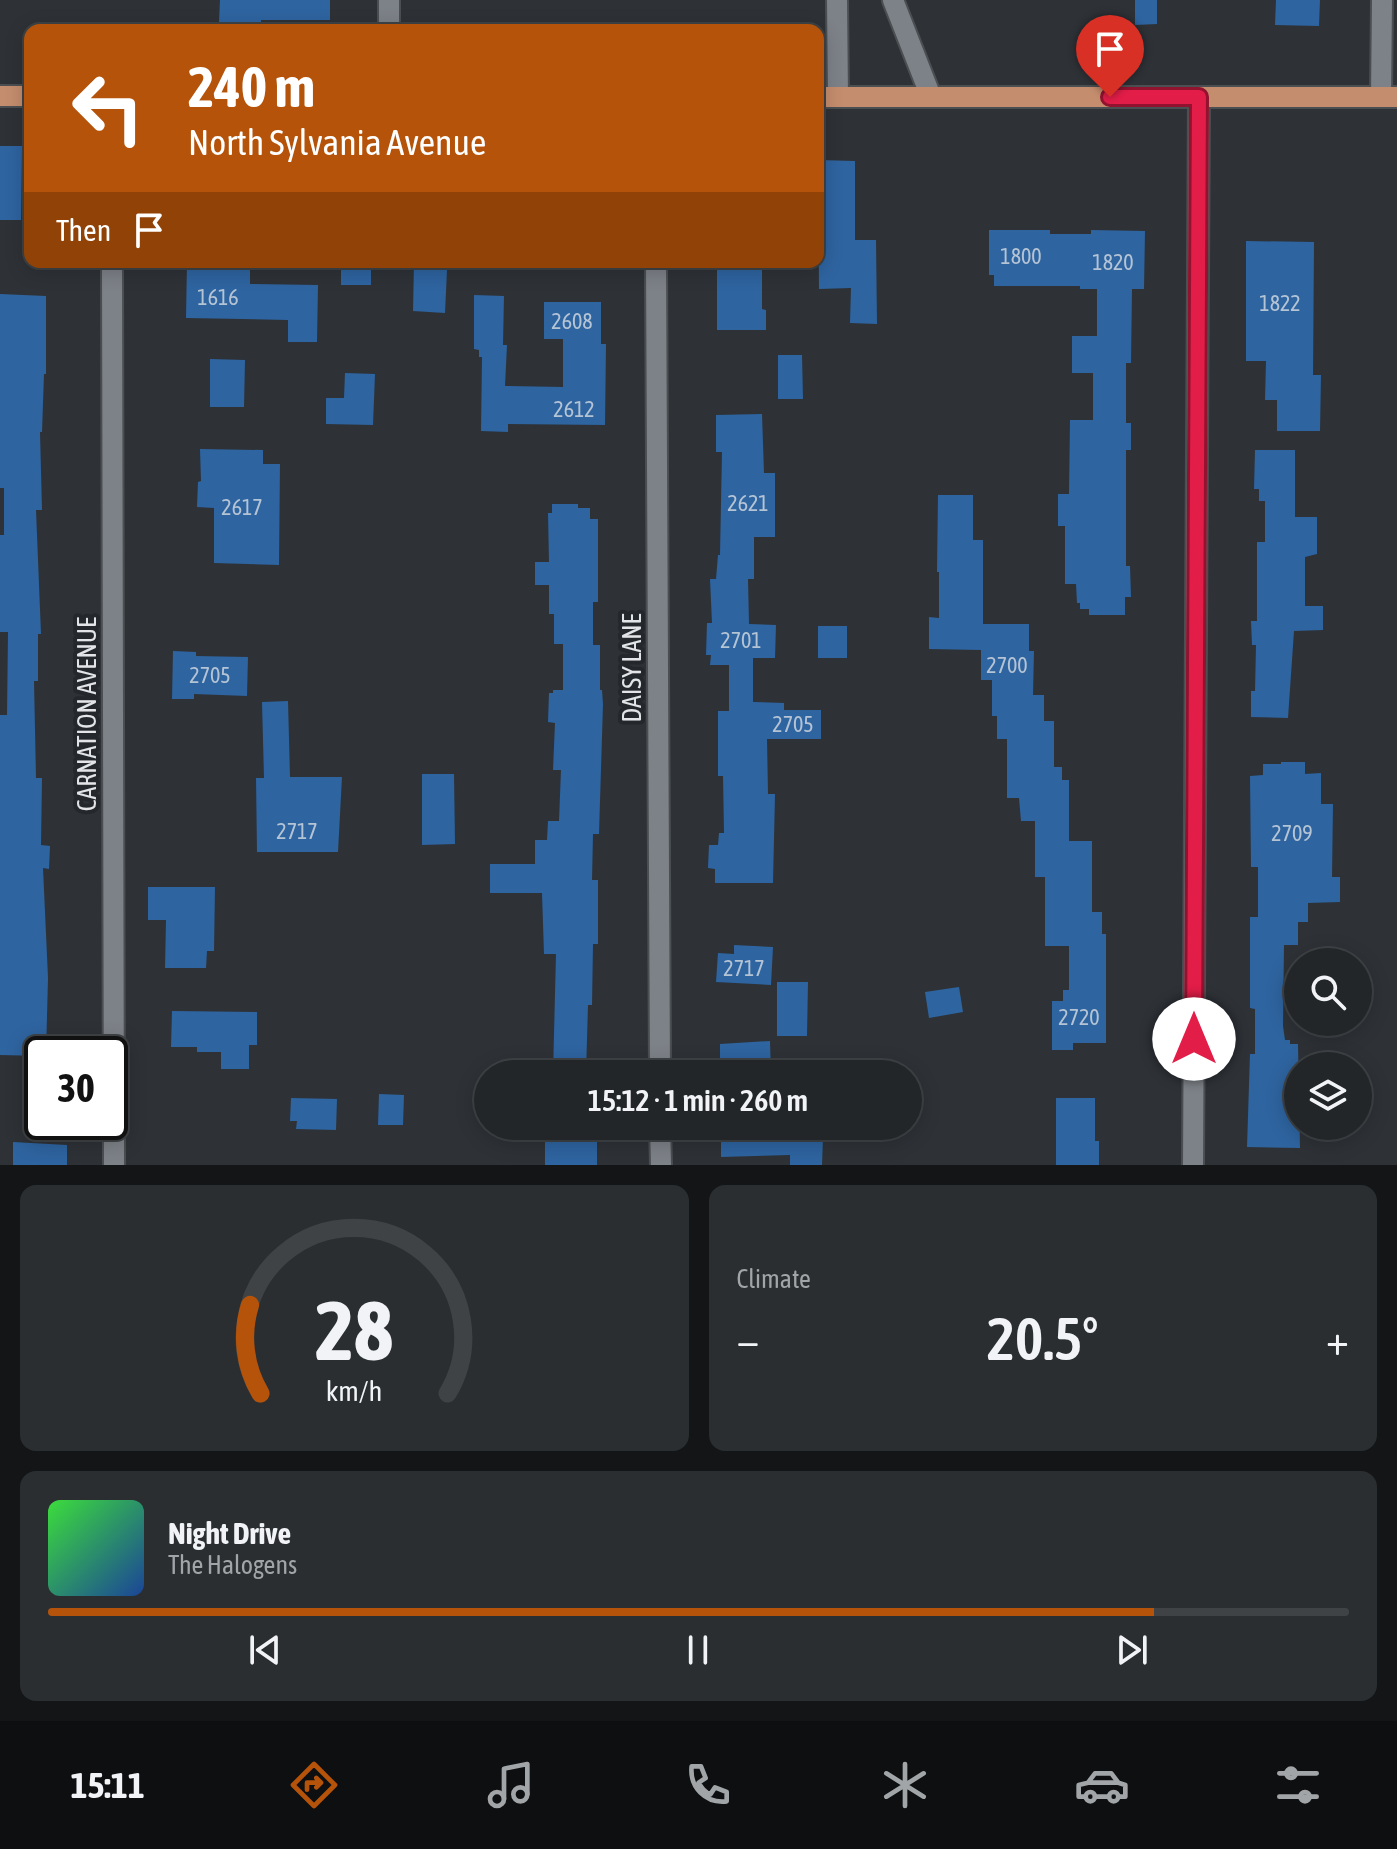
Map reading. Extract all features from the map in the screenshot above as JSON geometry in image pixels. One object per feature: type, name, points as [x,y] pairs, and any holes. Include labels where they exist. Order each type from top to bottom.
[{"type":"main road","points":[[0,96],[24,96]]},
{"type":"main road","points":[[828,97],[1389,97]]},
{"type":"street","points":[[389,0],[389,24]]},
{"type":"street","points":[[828,97],[837,0]]},
{"type":"street","points":[[893,0],[931,97]]},
{"type":"street","points":[[1382,0],[1389,97]]},
{"type":"street","points":[[1193,1165],[1199,97]]},
{"type":"street","name":"CARNATION AVENUE","points":[[112,268],[114,1165]]},
{"type":"street","name":"DAISY LANE","points":[[656,268],[660,1060]]},
{"type":"street","points":[[660,1140],[661,1165]]},
{"type":"building","points":[[220,0],[330,0],[330,20],[219,22]]},
{"type":"building","points":[[1135,0],[1157,0],[1157,24],[1135,25]]},
{"type":"building","points":[[1276,0],[1320,0],[1319,26],[1275,25]]},
{"type":"building","points":[[0,146],[22,146],[21,220],[0,220]]},
{"type":"building","points":[[824,160],[855,161],[855,240],[876,240],[877,324],[850,323],[851,288],[819,289],[819,268],[824,268]]},
{"type":"building","points":[[989,230],[1050,230],[1050,234],[1091,234],[1091,230],[1145,231],[1144,289],[1132,289],[1131,363],[1126,363],[1126,423],[1131,423],[1131,450],[1126,450],[1126,566],[1130,566],[1131,597],[1125,597],[1125,615],[1089,615],[1089,609],[1080,609],[1076,584],[1065,584],[1065,526],[1058,526],[1058,494],[1069,494],[1070,420],[1093,420],[1093,373],[1072,373],[1072,336],[1097,336],[1097,289],[1080,289],[1080,286],[994,286],[994,275],[989,275]]},
{"type":"building","points":[[1246,241],[1314,242],[1313,375],[1321,375],[1320,431],[1277,431],[1277,400],[1265,400],[1266,361],[1246,361]]},
{"type":"building","points":[[187,268],[250,268],[250,284],[318,285],[317,342],[288,342],[288,320],[186,318]]},
{"type":"building","points":[[341,268],[371,268],[371,285],[341,285]]},
{"type":"building","points":[[414,268],[447,270],[445,313],[413,311]]},
{"type":"building","points":[[717,268],[762,268],[762,309],[766,310],[766,330],[717,330]]},
{"type":"building","points":[[0,294],[46,296],[46,374],[40,432],[42,510],[36,510],[41,634],[38,634],[38,681],[34,681],[36,778],[42,778],[41,845],[50,846],[49,869],[43,868],[48,978],[46,1036],[24,1036],[24,1056],[0,1055],[0,715],[7,715],[8,632],[0,632],[0,535],[4,535],[4,488],[0,488]]},
{"type":"building","points":[[474,295],[504,296],[503,345],[507,345],[505,386],[563,387],[563,339],[544,339],[544,302],[601,302],[601,344],[606,344],[605,425],[508,424],[508,432],[481,431],[482,357],[479,357],[479,350],[474,349]]},
{"type":"building","points":[[778,355],[802,355],[803,399],[778,399]]},
{"type":"building","points":[[210,359],[245,360],[244,407],[210,407]]},
{"type":"building","points":[[345,373],[375,374],[373,425],[326,424],[326,398],[344,398]]},
{"type":"building","points":[[762,414],[764,473],[775,473],[775,537],[754,537],[754,579],[748,579],[749,624],[776,625],[775,658],[753,658],[753,702],[784,703],[784,710],[821,710],[821,739],[767,739],[768,794],[775,794],[773,883],[715,883],[715,869],[708,868],[709,845],[718,845],[719,833],[724,833],[723,776],[718,776],[718,711],[729,711],[729,665],[710,665],[711,655],[706,655],[707,623],[712,623],[710,579],[716,579],[720,555],[722,452],[716,452],[716,415]]},
{"type":"building","points":[[200,449],[263,450],[263,464],[280,464],[279,565],[214,563],[214,508],[197,507],[198,482],[201,481]]},
{"type":"building","points":[[1255,450],[1295,450],[1295,517],[1317,517],[1317,554],[1305,557],[1305,606],[1323,606],[1323,630],[1294,631],[1288,718],[1251,717],[1256,645],[1252,645],[1251,621],[1257,621],[1257,542],[1265,542],[1265,501],[1259,501],[1259,489],[1254,489]]},
{"type":"building","points":[[938,495],[973,495],[973,540],[983,540],[983,624],[1029,624],[1029,651],[1034,651],[1033,695],[1044,695],[1044,721],[1054,721],[1054,767],[1062,767],[1062,780],[1069,780],[1069,841],[1092,841],[1092,912],[1102,912],[1102,934],[1106,934],[1106,1043],[1073,1043],[1073,1050],[1052,1050],[1052,1001],[1063,1001],[1063,990],[1069,990],[1069,946],[1045,946],[1045,877],[1035,877],[1035,821],[1021,821],[1019,798],[1007,798],[1007,739],[997,739],[997,716],[992,716],[992,680],[981,680],[981,650],[929,649],[929,617],[939,618]]},
{"type":"building","points":[[552,504],[578,504],[578,508],[590,508],[590,519],[598,519],[598,602],[593,602],[593,645],[600,645],[603,704],[599,834],[593,834],[592,880],[598,880],[598,944],[593,944],[592,1005],[588,1005],[586,1060],[553,1060],[556,954],[544,954],[542,893],[490,893],[490,864],[535,864],[535,840],[547,840],[548,821],[559,821],[561,770],[553,770],[555,723],[548,722],[549,693],[563,690],[563,644],[554,644],[554,614],[549,614],[549,585],[535,585],[535,562],[549,562],[548,513],[552,513]]},
{"type":"building","points":[[818,626],[847,626],[847,658],[818,658]]},
{"type":"building","points":[[173,651],[196,652],[196,656],[248,657],[247,696],[194,694],[194,699],[172,699]]},
{"type":"building","points":[[288,701],[290,777],[342,777],[338,852],[257,852],[256,778],[264,778],[262,702]]},
{"type":"building","points":[[1305,762],[1305,774],[1321,773],[1321,804],[1333,804],[1332,877],[1340,877],[1340,902],[1308,903],[1308,922],[1298,922],[1298,945],[1284,945],[1284,1036],[1290,1044],[1298,1044],[1298,1052],[1284,1052],[1284,1140],[1300,1140],[1300,1148],[1247,1147],[1250,1054],[1255,1054],[1255,1009],[1250,1008],[1250,917],[1258,917],[1258,867],[1251,867],[1250,776],[1263,775],[1263,764]]},
{"type":"building","points":[[422,774],[454,774],[455,844],[422,845]]},
{"type":"building","points":[[148,887],[215,887],[214,951],[207,951],[206,968],[165,968],[166,920],[148,920]]},
{"type":"building","points":[[734,945],[773,947],[771,985],[716,982],[718,953],[734,954]]},
{"type":"building","points":[[777,982],[808,982],[807,1036],[777,1036]]},
{"type":"building","points":[[959,987],[963,1012],[929,1018],[925,992]]},
{"type":"building","points":[[172,1011],[257,1012],[257,1045],[249,1045],[249,1069],[221,1069],[221,1052],[197,1052],[197,1047],[171,1047]]},
{"type":"building","points":[[770,1041],[771,1060],[720,1060],[720,1044]]},
{"type":"building","points":[[379,1094],[404,1095],[403,1125],[378,1125]]},
{"type":"building","points":[[291,1098],[337,1099],[336,1130],[296,1129],[297,1121],[290,1121]]},
{"type":"building","points":[[1056,1098],[1095,1098],[1095,1141],[1099,1141],[1099,1165],[1056,1165]]},
{"type":"building","points":[[721,1140],[823,1140],[822,1165],[790,1165],[790,1155],[721,1157]]},
{"type":"building","points":[[13,1142],[67,1145],[67,1165],[13,1165]]},
{"type":"building","points":[[545,1142],[597,1142],[597,1165],[545,1165]]},
{"type":"route","points":[[1110,97],[1199,97],[1194,1039]]}]
